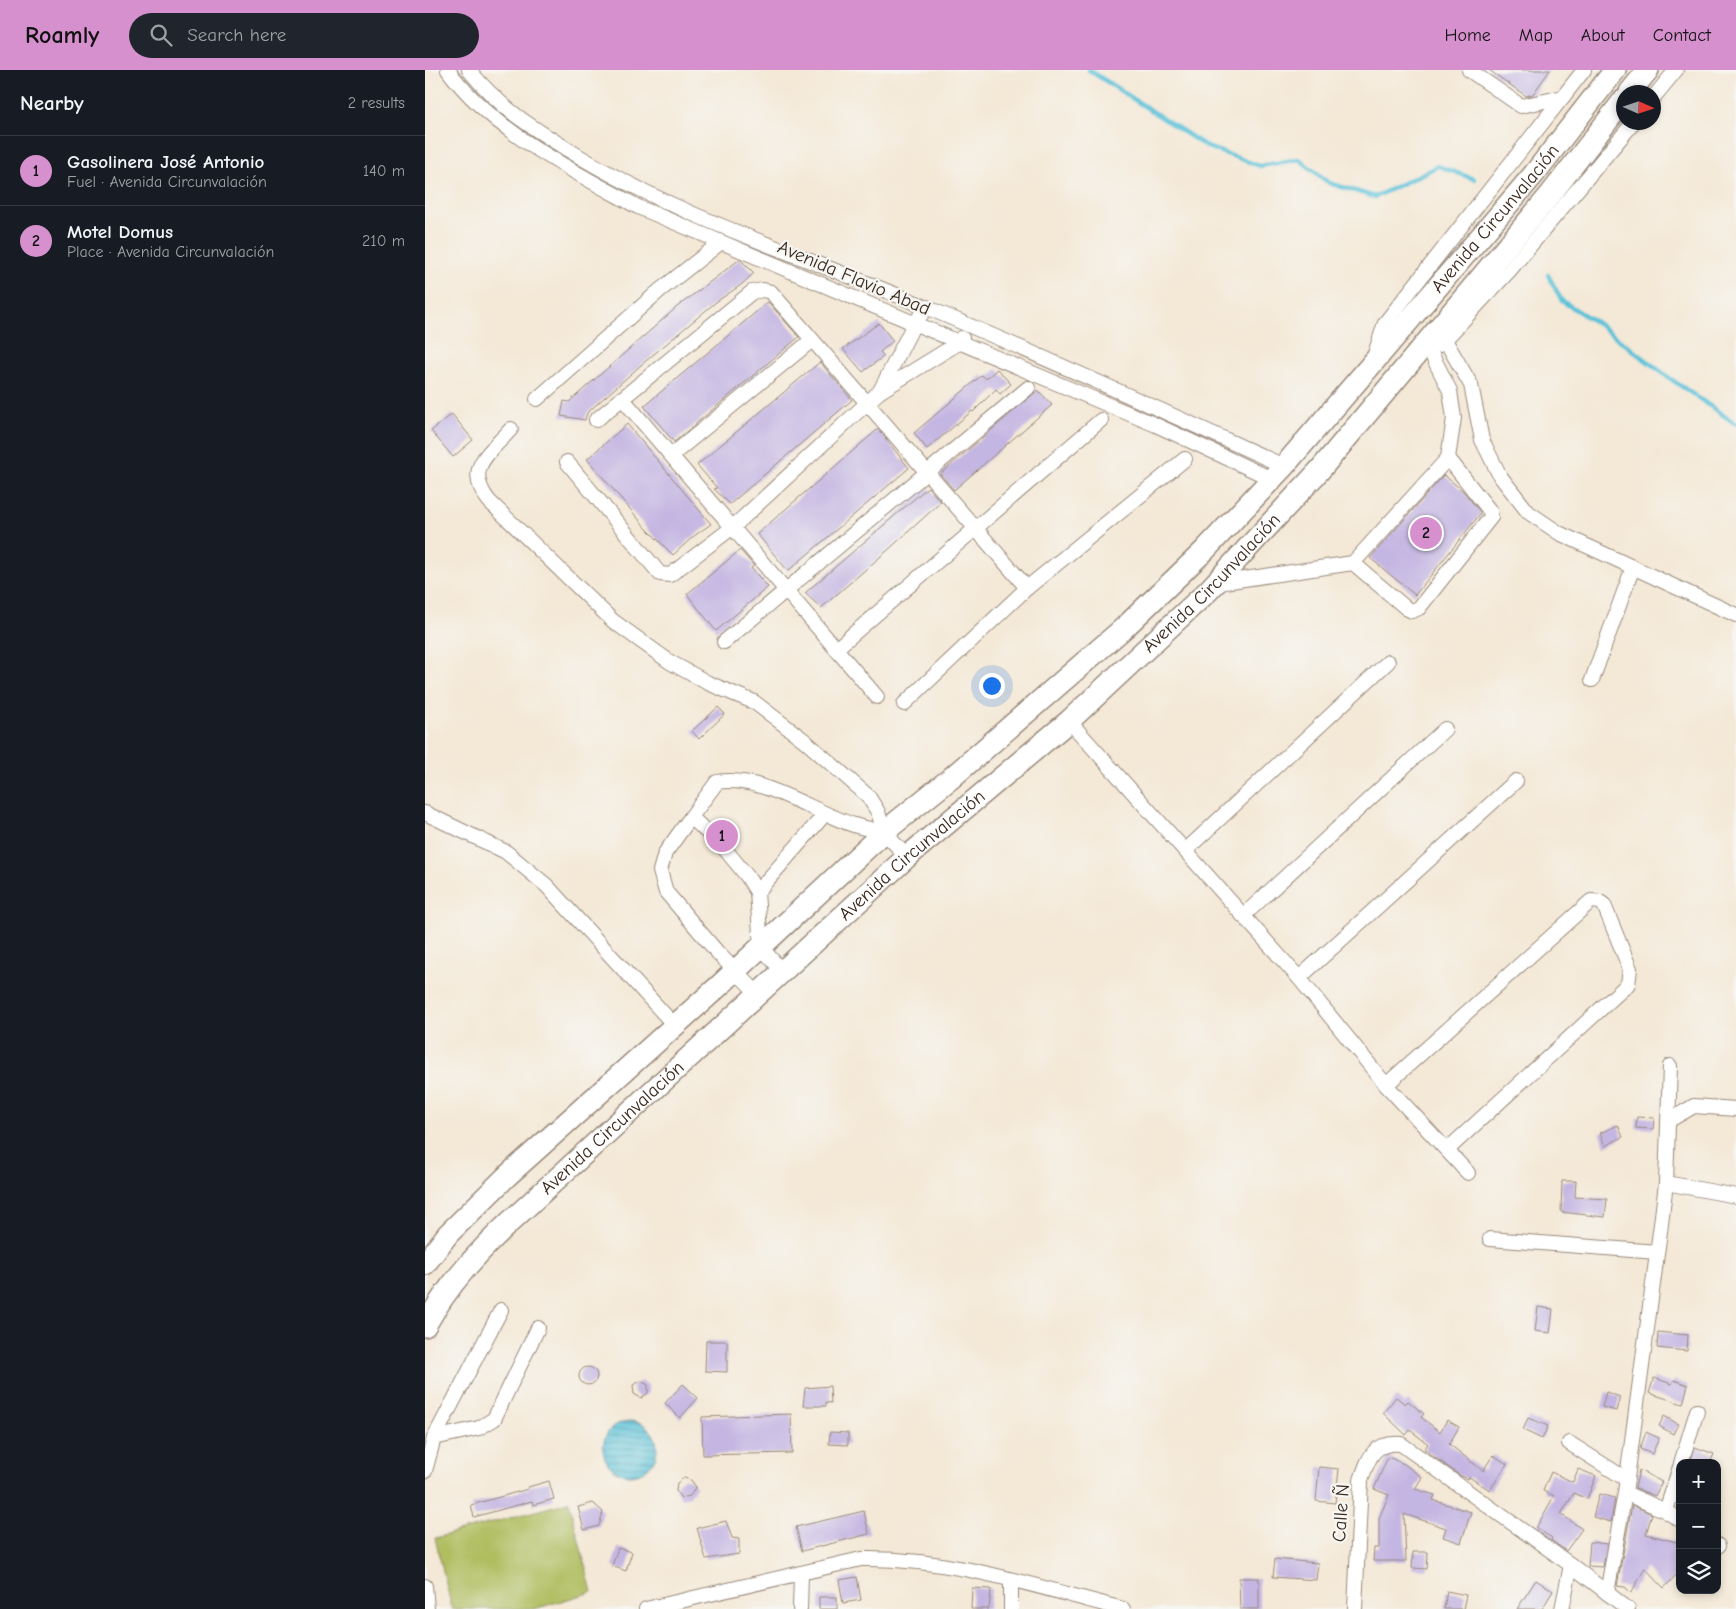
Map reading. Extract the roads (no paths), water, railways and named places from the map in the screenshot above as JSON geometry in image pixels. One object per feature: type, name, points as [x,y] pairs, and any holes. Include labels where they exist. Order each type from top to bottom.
[{"type":"highway","name":"Avenida Circunvalación","points":[[425,1264],[448,1234],[507,1176],[736,971],[884,832],[950,779],[1125,627],[1204,551],[1278,472],[1371,365],[1533,174],[1615,70]]},
{"type":"highway","points":[[1636,85],[1648,70]]},
{"type":"highway","name":"Avenida Circunvalación","points":[[425,1326],[454,1280],[477,1254],[738,1010],[758,994],[907,857],[968,804],[1069,722],[1207,591],[1297,496],[1550,195],[1616,110]]},
{"type":"highway","points":[[950,779],[968,804]]},
{"type":"highway","points":[[839,874],[861,900]]},
{"type":"highway","points":[[719,986],[738,1010]]},
{"type":"street","name":"Avenida Flavio Abad","points":[[448,70],[461,88],[489,116],[522,138],[638,207],[1195,442],[1278,472]]},
{"type":"street","name":"Avenida Flavio Abad","points":[[469,70],[507,110],[604,172],[698,216],[927,307],[1278,472]]},
{"type":"street","points":[[1469,70],[1521,106],[1563,97]]},
{"type":"street","points":[[1661,88],[1676,70]]},
{"type":"street","name":"Avenida Circunvalación","points":[[1371,365],[1385,324],[1563,97],[1579,73]]},
{"type":"street","name":"Avenida Circunvalación","points":[[1394,381],[1445,340],[1509,271],[1627,130]]},
{"type":"street","points":[[537,399],[659,291],[720,243]]},
{"type":"street","points":[[596,420],[752,292],[763,290],[771,292],[1027,588]]},
{"type":"street","points":[[567,462],[660,574],[670,575],[733,527],[868,404],[879,392],[914,324],[927,307]]},
{"type":"street","points":[[879,392],[960,342],[969,326]]},
{"type":"street","points":[[672,455],[812,340]]},
{"type":"street","points":[[1445,340],[1471,385],[1482,440],[1500,476],[1528,512],[1559,533],[1736,615]]},
{"type":"street","points":[[1207,591],[1224,582],[1353,563],[1447,458],[1452,442],[1453,409],[1450,391],[1431,353]]},
{"type":"street","points":[[724,642],[1029,388]]},
{"type":"street","points":[[622,398],[877,697]]},
{"type":"street","points":[[837,648],[1101,420]]},
{"type":"street","points":[[511,429],[482,461],[477,477],[481,490],[489,501],[613,621],[670,662],[708,683],[755,702],[804,740],[868,796],[878,812],[884,832],[907,857]]},
{"type":"street","points":[[1353,563],[1406,608],[1412,611],[1419,608],[1491,517],[1490,511],[1447,458]]},
{"type":"street","points":[[904,704],[1027,588],[1185,459]]},
{"type":"street","points":[[1592,680],[1633,567]]},
{"type":"street","points":[[1186,850],[1389,662]]},
{"type":"street","points":[[1069,722],[1299,978],[1387,1086],[1468,1173]]},
{"type":"street","points":[[1243,916],[1445,729]]},
{"type":"street","points":[[758,994],[666,892],[660,871],[665,853],[717,782],[730,780],[761,786],[854,825],[884,832]]},
{"type":"street","points":[[1299,978],[1516,781]]},
{"type":"street","points":[[425,813],[506,852],[547,886],[675,1026]]},
{"type":"street","points":[[757,892],[825,814]]},
{"type":"street","points":[[691,817],[723,848],[747,876],[757,892],[761,947],[782,971]]},
{"type":"street","points":[[1387,1086],[1591,901],[1600,902],[1604,905],[1630,969],[1628,984],[1447,1150]]},
{"type":"street","points":[[1607,1593],[1625,1493],[1666,1183],[1670,1066]]},
{"type":"street","points":[[1668,1122],[1694,1106],[1736,1109]]},
{"type":"street","points":[[1666,1183],[1736,1196]]},
{"type":"street","points":[[1490,1240],[1657,1252]]},
{"type":"street","points":[[425,1471],[434,1438],[501,1310]]},
{"type":"street","points":[[434,1438],[479,1428],[494,1419],[538,1328]]},
{"type":"street","points":[[1682,1459],[1697,1410]]},
{"type":"street","name":"Calle Ñ","points":[[1355,1609],[1361,1480],[1368,1462],[1377,1448],[1389,1443],[1401,1444],[1571,1565]]},
{"type":"street","points":[[1569,1443],[1627,1479]]},
{"type":"street","points":[[1666,1511],[1676,1480]]},
{"type":"street","points":[[1625,1493],[1676,1517]]},
{"type":"street","points":[[646,1609],[861,1559],[890,1558],[927,1562],[1011,1580],[1123,1609]]},
{"type":"street","points":[[1562,1609],[1571,1565],[1628,1609]]},
{"type":"street","points":[[800,1609],[801,1573]]},
{"type":"street","points":[[1011,1580],[1011,1609]]},
{"type":"street","points":[[425,1586],[427,1609]]},
{"type":"water","points":[[625,1421],[635,1421],[645,1425],[653,1433],[657,1448],[653,1463],[645,1471],[635,1475],[625,1475],[615,1471],[607,1463],[603,1453],[603,1443],[607,1433],[615,1425]]},
{"type":"waterway","points":[[1089,70],[1207,147],[1260,166],[1299,159],[1329,183],[1375,197],[1438,166],[1474,179]]},
{"type":"waterway","points":[[1548,275],[1562,301],[1597,323],[1668,377],[1736,424]]},
{"type":"place","name":"Motel Domus","points":[[1426,533]]},
{"type":"place","name":"Gasolinera José Antonio","points":[[722,836]]}]
